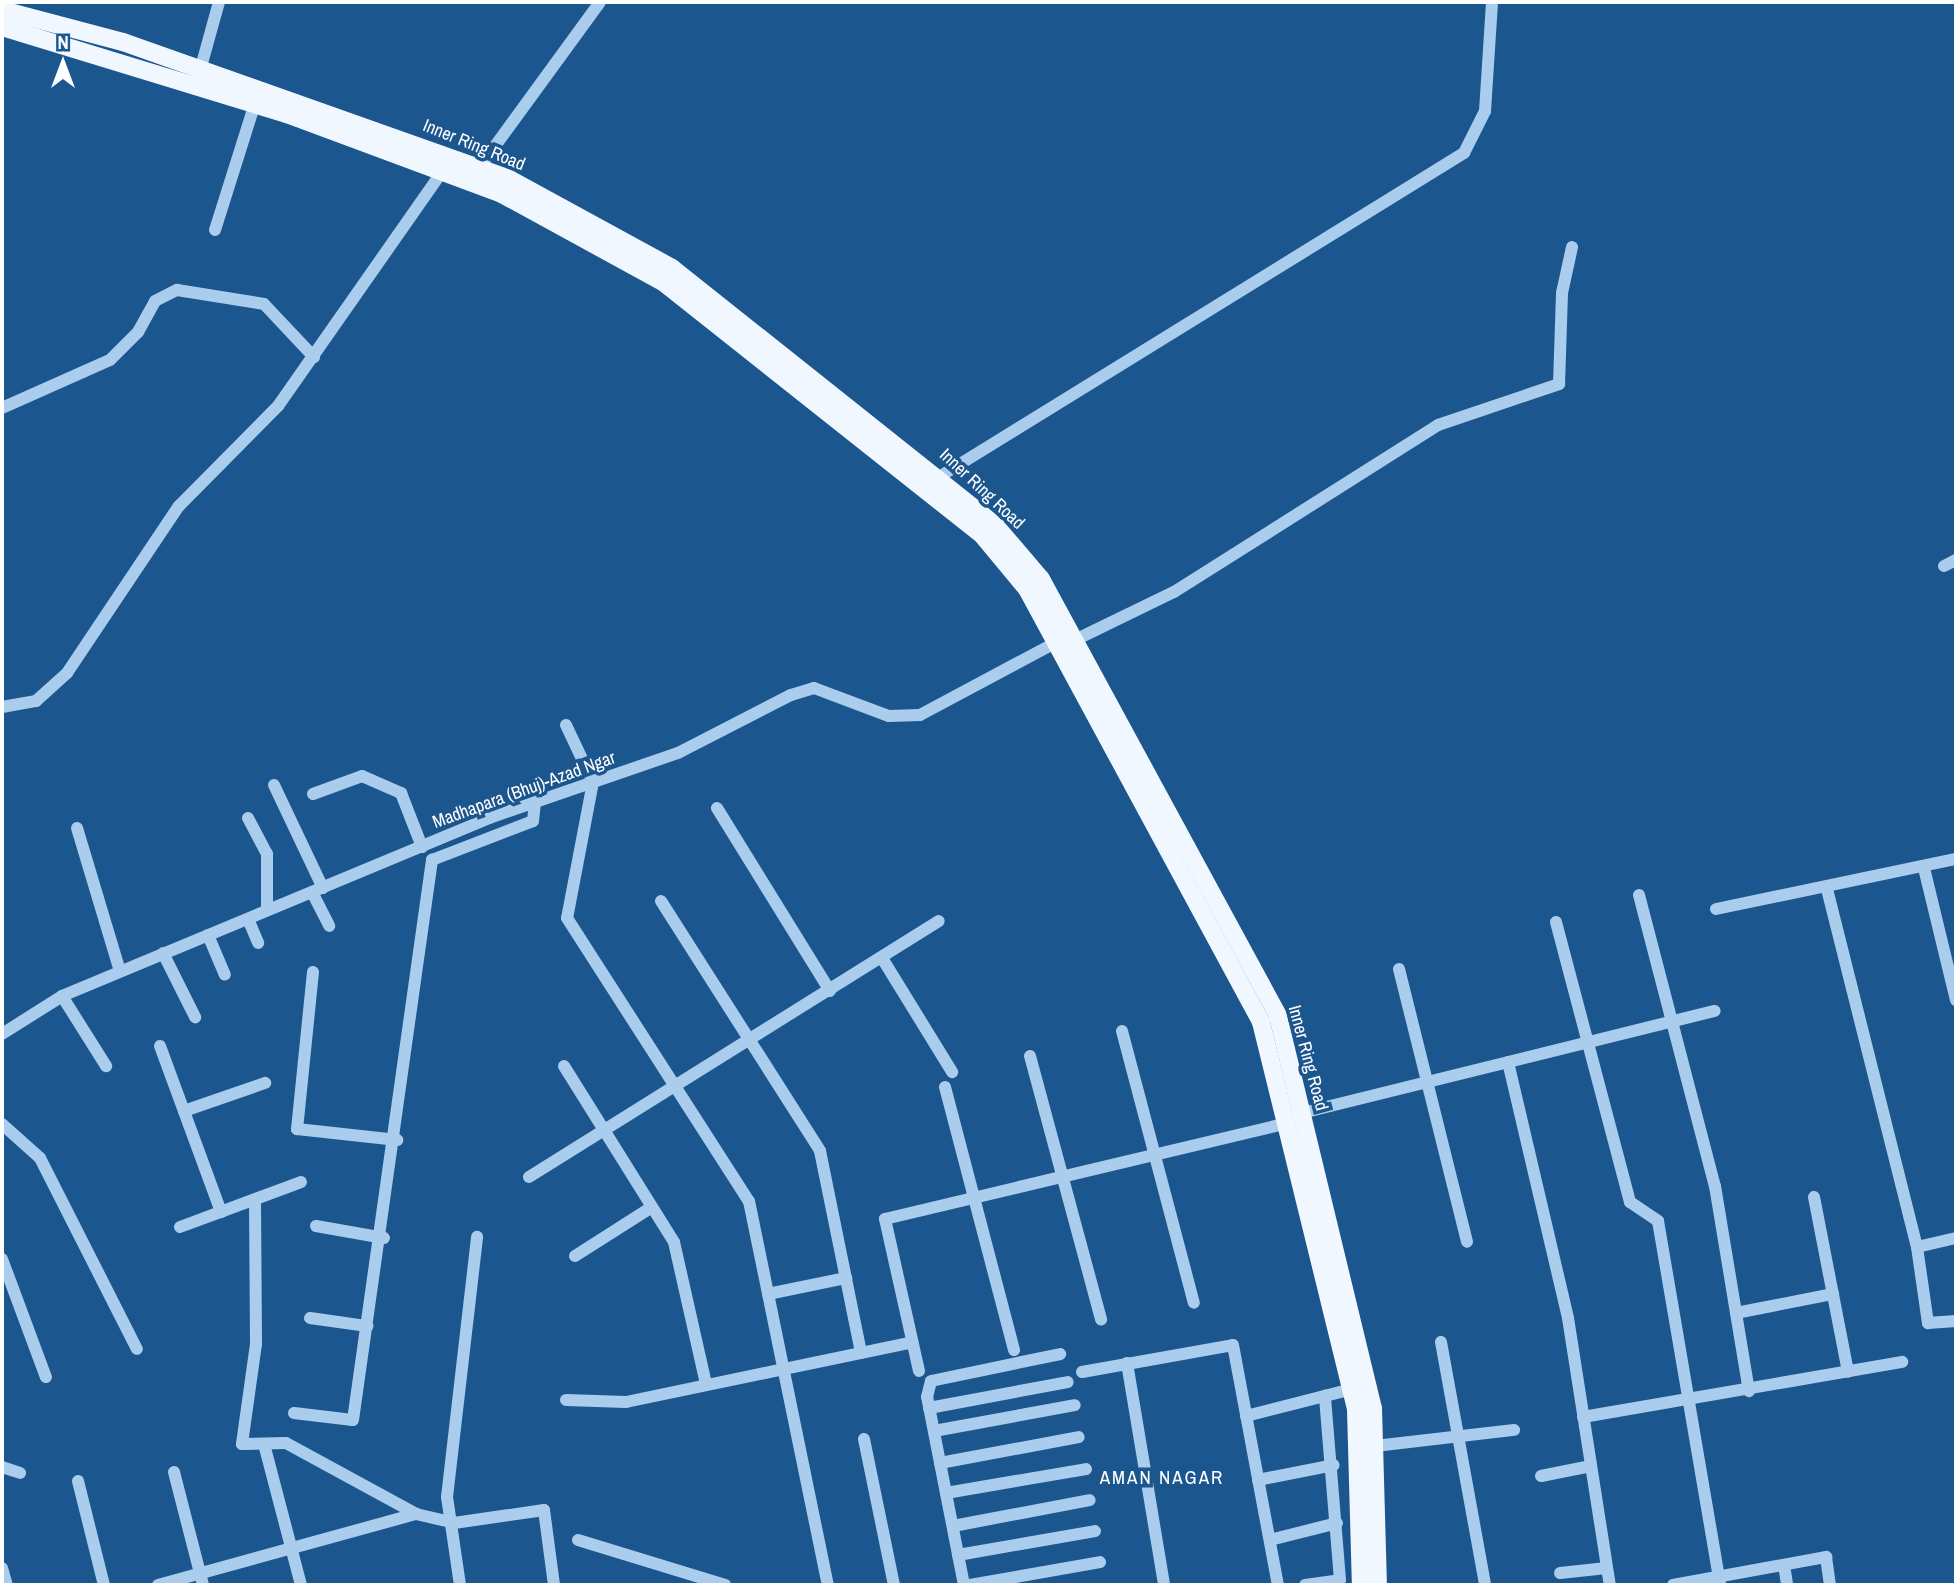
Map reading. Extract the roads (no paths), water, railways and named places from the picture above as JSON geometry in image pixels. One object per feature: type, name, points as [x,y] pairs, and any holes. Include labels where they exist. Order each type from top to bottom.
[{"type":"main road","name":"Inner Ring Road","points":[[2,10],[201,67],[479,168],[672,268],[995,524],[1041,579],[1243,943],[1278,1016],[1294,1118],[1352,1389],[1360,1585]]},
{"type":"main road","name":"Inner Ring Road","points":[[3,31],[255,103],[502,194],[663,282],[983,536],[1027,589],[1245,986],[1261,1022],[1352,1304],[1375,1446],[1378,1585]]},
{"type":"street","points":[[201,67],[219,2]]},
{"type":"street","points":[[479,168],[600,2]]},
{"type":"street","points":[[939,477],[1464,153],[1485,111],[1492,2]]},
{"type":"street","points":[[215,230],[255,103]]},
{"type":"street","points":[[2,707],[36,701],[67,673],[178,506],[254,434],[314,357],[442,173]]},
{"type":"street","points":[[1076,640],[1174,593],[1438,425],[1559,384],[1562,293],[1572,247]]},
{"type":"street","points":[[2,408],[110,360],[138,332],[155,301],[177,290],[264,304],[314,357]]},
{"type":"street","points":[[1944,566],[1956,560]]},
{"type":"street","name":"Madhapara (Bhuj)-Azad Ngar","points":[[4,1027],[62,996],[422,846],[535,802],[678,753],[814,688],[889,716],[920,715],[1057,642]]},
{"type":"street","points":[[566,726],[593,782],[567,918],[749,1201],[828,1585]]},
{"type":"street","points":[[313,794],[362,776],[401,793],[422,846]]},
{"type":"street","points":[[274,785],[329,926]]},
{"type":"street","points":[[294,1413],[353,1420],[384,1238],[432,860],[533,821],[535,802]]},
{"type":"street","points":[[717,808],[830,991]]},
{"type":"street","points":[[248,818],[267,853],[267,911]]},
{"type":"street","points":[[77,828],[120,971]]},
{"type":"street","points":[[1716,909],[1827,889],[1956,859]]},
{"type":"street","points":[[1924,868],[1956,1000]]},
{"type":"street","points":[[1827,889],[1917,1247],[1928,1323],[1956,1321]]},
{"type":"street","points":[[1639,895],[1715,1186],[1749,1391]]},
{"type":"street","points":[[661,901],[820,1151],[860,1353]]},
{"type":"street","points":[[248,919],[258,943]]},
{"type":"street","points":[[529,1177],[749,1043],[938,922]]},
{"type":"street","points":[[1556,922],[1591,1041],[1630,1202],[1658,1221],[1720,1581]]},
{"type":"street","points":[[208,935],[225,975]]},
{"type":"street","points":[[163,953],[195,1017]]},
{"type":"street","points":[[882,958],[951,1073]]},
{"type":"street","points":[[1399,969],[1425,1082],[1468,1241]]},
{"type":"street","points":[[313,972],[297,1129],[397,1140]]},
{"type":"street","points":[[62,996],[106,1066]]},
{"type":"street","points":[[919,1371],[885,1219],[1715,1011]]},
{"type":"street","points":[[1122,1031],[1194,1303]]},
{"type":"street","points":[[160,1046],[221,1212]]},
{"type":"street","points":[[1030,1056],[1064,1174],[1101,1320]]},
{"type":"street","points":[[1508,1062],[1550,1232],[1610,1585]]},
{"type":"street","points":[[564,1066],[674,1242],[706,1384]]},
{"type":"street","points":[[184,1111],[265,1083]]},
{"type":"street","points":[[945,1087],[1014,1350]]},
{"type":"street","points":[[2,1124],[6,1138],[40,1158],[137,1349]]},
{"type":"street","points":[[180,1227],[301,1182]]},
{"type":"street","points":[[1814,1197],[1848,1372]]},
{"type":"street","points":[[255,1200],[256,1344],[242,1444],[286,1443],[416,1514],[454,1524],[544,1510],[554,1585]]},
{"type":"street","points":[[575,1256],[652,1207]]},
{"type":"street","points":[[316,1226],[384,1238]]},
{"type":"street","points":[[460,1585],[454,1524],[447,1497],[477,1237]]},
{"type":"street","points":[[1917,1247],[1956,1238]]},
{"type":"street","points":[[2,1259],[46,1377]]},
{"type":"street","points":[[768,1294],[846,1278]]},
{"type":"street","points":[[1736,1313],[1833,1294]]},
{"type":"street","points":[[310,1318],[367,1326]]},
{"type":"street","points":[[566,1400],[626,1402],[912,1342]]},
{"type":"street","points":[[1441,1342],[1485,1585]]},
{"type":"street","points":[[1082,1372],[1233,1345],[1278,1585]]},
{"type":"street","points":[[964,1585],[929,1408],[931,1381],[1060,1354]]},
{"type":"street","points":[[1583,1418],[1749,1391],[1902,1362]]},
{"type":"street","points":[[1127,1363],[1164,1585]]},
{"type":"street","points":[[929,1408],[1068,1382]]},
{"type":"street","points":[[1246,1416],[1352,1389]]},
{"type":"street","points":[[1304,1585],[1340,1580],[1334,1465],[1325,1396]]},
{"type":"street","points":[[933,1431],[1075,1405]]},
{"type":"street","points":[[1375,1446],[1514,1430]]},
{"type":"street","points":[[940,1463],[1079,1437]]},
{"type":"street","points":[[864,1439],[894,1585]]},
{"type":"street","points":[[264,1444],[301,1585]]},
{"type":"street","points":[[1258,1480],[1334,1465]]},
{"type":"street","points":[[1541,1476],[1591,1466]]},
{"type":"street","points":[[2,1467],[20,1473]]},
{"type":"street","points":[[946,1493],[1086,1469]]},
{"type":"street","points":[[174,1472],[202,1579]]},
{"type":"street","points":[[78,1481],[104,1585]]},
{"type":"street","points":[[953,1526],[1090,1500]]},
{"type":"street","points":[[158,1585],[202,1579],[291,1546],[416,1514]]},
{"type":"street","points":[[1270,1540],[1337,1524]]},
{"type":"street","points":[[958,1555],[1094,1531]]},
{"type":"street","points":[[578,1540],[726,1585]]},
{"type":"street","points":[[1673,1585],[1720,1581],[1826,1557],[1830,1585]]},
{"type":"street","points":[[970,1585],[1100,1562]]},
{"type":"street","points":[[1784,1565],[1787,1585]]},
{"type":"street","points":[[2,1568],[6,1585]]},
{"type":"street","points":[[1560,1573],[1607,1568]]},
{"type":"district","name":"AMAN NAGAR","points":[[1162,1478]]}]
